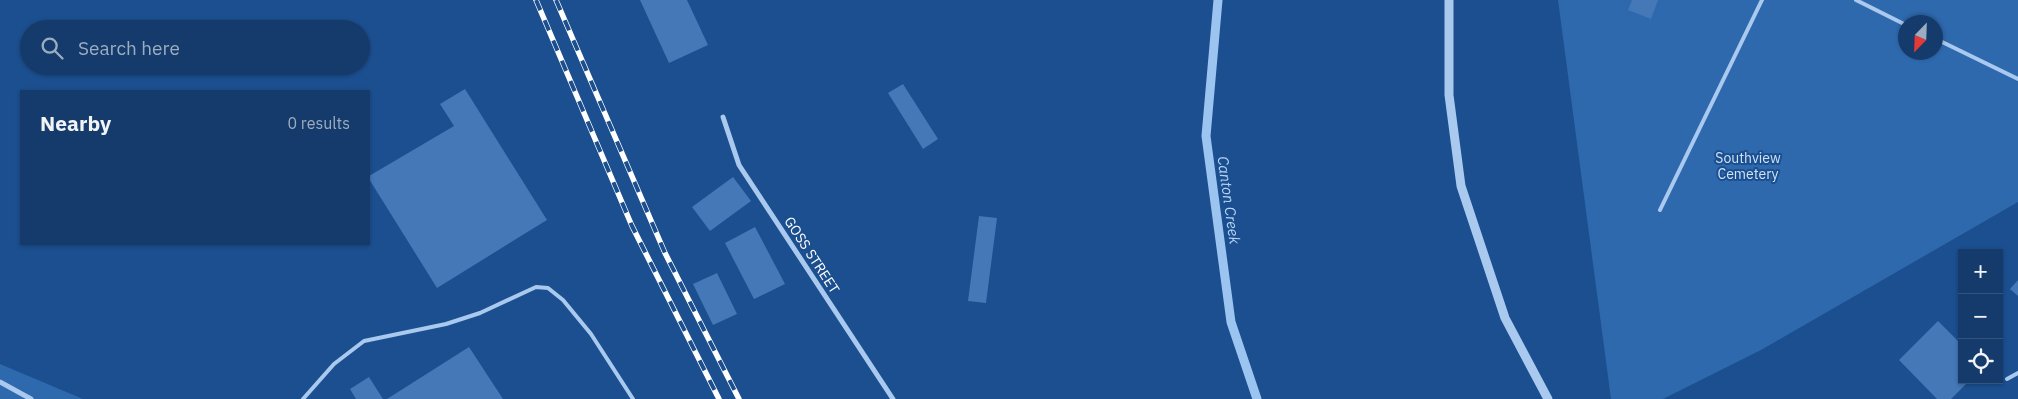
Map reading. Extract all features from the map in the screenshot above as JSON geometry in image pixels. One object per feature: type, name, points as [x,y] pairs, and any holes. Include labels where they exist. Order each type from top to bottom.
[{"type":"street","points":[[1449,0],[1449,95],[1461,186],[1506,318],[1548,399]]},
{"type":"street","name":"GOSS STREET","points":[[723,117],[739,165],[893,399]]},
{"type":"street","points":[[0,382],[31,399]]},
{"type":"lane","points":[[1660,210],[1762,0]]},
{"type":"lane","points":[[1856,0],[1898,21]]},
{"type":"lane","points":[[1943,42],[2018,79]]},
{"type":"lane","points":[[303,399],[334,364],[364,342],[446,324],[480,313],[536,287],[548,288],[563,300],[591,334],[633,399]]},
{"type":"lane","points":[[2006,379],[2018,373]]},
{"type":"green space","name":"Southview Cemetery","points":[[1558,0],[2018,0],[2018,202],[1761,350],[1663,399],[1611,399]]},
{"type":"green space","points":[[0,364],[83,399],[0,399]]},
{"type":"building","points":[[640,0],[687,0],[708,45],[669,63]]},
{"type":"building","points":[[1632,0],[1658,0],[1651,19],[1628,10]]},
{"type":"building","points":[[903,84],[938,139],[923,149],[888,93]]},
{"type":"building","points":[[465,89],[547,220],[437,288],[370,181],[370,175],[454,126],[440,104]]},
{"type":"building","points":[[733,177],[751,201],[710,231],[692,207]]},
{"type":"building","points":[[979,216],[997,218],[986,303],[968,301]]},
{"type":"building","points":[[755,227],[785,284],[754,299],[725,243]]},
{"type":"building","points":[[717,273],[737,314],[713,325],[693,284]]},
{"type":"building","points":[[2018,280],[2018,296],[2010,289]]},
{"type":"building","points":[[1938,321],[1958,341],[1958,384],[1966,384],[1951,399],[1937,399],[1899,360]]},
{"type":"building","points":[[469,347],[503,399],[387,399]]},
{"type":"building","points":[[369,377],[383,399],[356,399],[350,389]]},
{"type":"waterway","name":"Canton Creek","points":[[1218,0],[1206,136],[1231,322],[1257,399]]},
{"type":"railway","points":[[536,0],[632,226],[719,399]]},
{"type":"railway","points":[[556,0],[665,253],[739,399]]}]
